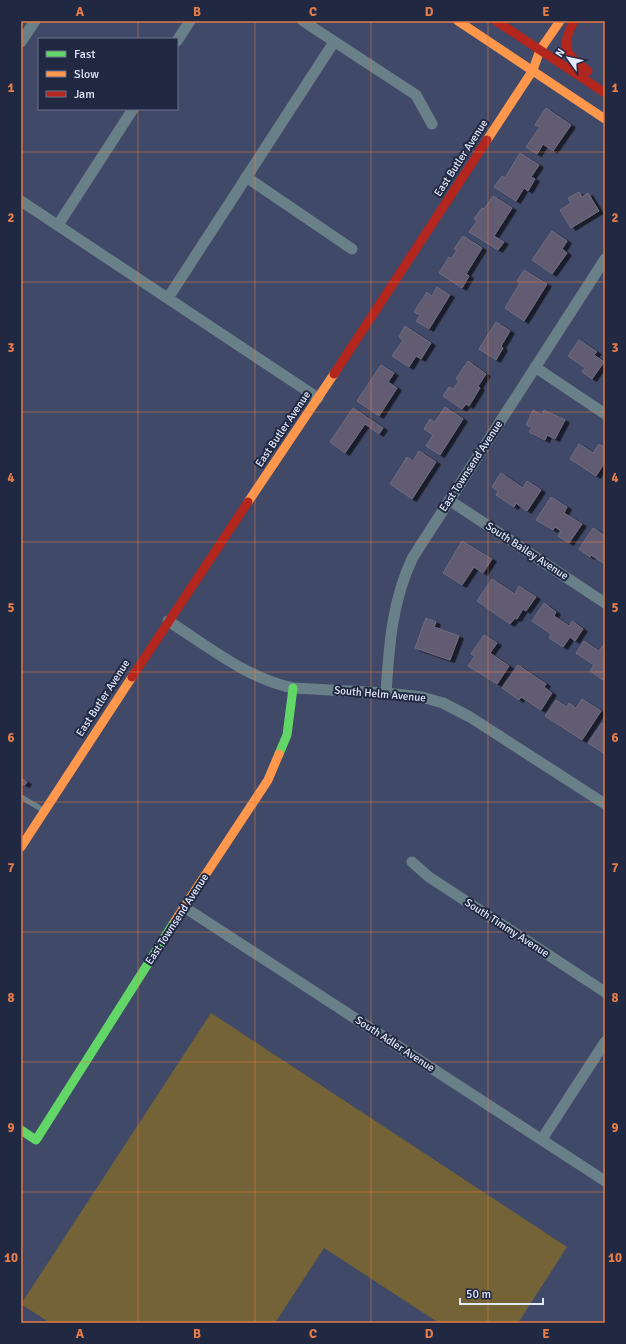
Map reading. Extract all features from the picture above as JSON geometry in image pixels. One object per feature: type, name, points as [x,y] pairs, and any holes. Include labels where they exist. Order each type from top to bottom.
[{"type":"street","points":[[21,42],[35,21]]},
{"type":"street","points":[[178,39],[190,21]]},
{"type":"street","points":[[303,21],[416,95],[432,124]]},
{"type":"street","points":[[458,21],[605,119]]},
{"type":"street","points":[[496,21],[605,93]]},
{"type":"street","name":"East Butler Avenue","points":[[21,847],[168,621],[318,398],[533,70],[540,50],[560,21]]},
{"type":"street","points":[[574,21],[564,37],[566,52],[573,60],[605,84]]},
{"type":"street","points":[[168,298],[334,42]]},
{"type":"street","points":[[58,225],[132,110]]},
{"type":"street","points":[[246,177],[352,248]]},
{"type":"street","points":[[21,200],[318,398]]},
{"type":"street","name":"East Townsend Avenue","points":[[386,693],[390,634],[398,594],[413,557],[605,259]]},
{"type":"street","points":[[535,367],[605,414]]},
{"type":"street","name":"South Bailey Avenue","points":[[449,500],[605,603]]},
{"type":"street","name":"South Helm Avenue","points":[[168,621],[244,670],[267,681],[293,688],[386,693],[422,697],[457,708],[605,804]]},
{"type":"street","name":"East Townsend Avenue","points":[[21,1130],[36,1140],[184,907],[268,780],[276,765],[287,735],[293,688]]},
{"type":"street","name":"South Timmy Avenue","points":[[412,862],[429,877],[605,992]]},
{"type":"street","name":"South Adler Avenue","points":[[184,907],[605,1181]]},
{"type":"street","points":[[542,1139],[605,1042]]},
{"type":"lane","points":[[21,797],[45,811]]},
{"type":"shaded area","points":[[211,1013],[567,1247],[518,1323],[439,1323],[324,1248],[275,1323],[50,1323],[21,1304]]},
{"type":"building","points":[[546,108],[571,125],[553,151],[543,144],[537,154],[526,147],[540,127],[535,125]]},
{"type":"building","points":[[520,153],[539,165],[531,177],[535,179],[528,191],[524,188],[516,201],[494,187],[502,176],[505,178]]},
{"type":"building","points":[[579,192],[582,197],[588,193],[599,211],[571,228],[560,210],[571,203],[568,198]]},
{"type":"building","points":[[493,196],[512,208],[494,236],[504,242],[498,250],[469,232],[477,221],[474,219],[482,208],[484,209]]},
{"type":"building","points":[[552,231],[567,241],[562,249],[567,253],[552,274],[532,260]]},
{"type":"building","points":[[463,236],[482,248],[466,274],[469,276],[462,288],[439,273],[449,257],[451,259],[457,250],[454,249]]},
{"type":"building","points":[[524,270],[547,284],[524,321],[505,308],[520,283],[517,281]]},
{"type":"building","points":[[437,287],[450,295],[429,329],[416,321],[420,315],[414,312],[427,292],[432,296]]},
{"type":"building","points":[[496,322],[510,331],[501,346],[503,348],[496,360],[479,349]]},
{"type":"building","points":[[405,326],[431,343],[421,359],[416,356],[409,367],[392,356],[403,340],[399,337]]},
{"type":"building","points":[[579,340],[597,352],[594,355],[604,362],[592,379],[582,372],[585,368],[568,356]]},
{"type":"building","points":[[468,361],[486,374],[478,386],[480,388],[469,406],[466,404],[462,409],[443,396],[449,387],[453,389],[459,381],[456,379]]},
{"type":"building","points":[[381,365],[394,373],[388,382],[397,388],[379,416],[357,401]]},
{"type":"building","points":[[445,407],[463,419],[440,455],[426,446],[433,435],[424,429],[430,419],[435,422]]},
{"type":"building","points":[[353,408],[383,428],[379,434],[365,424],[345,453],[330,442]]},
{"type":"building","points":[[533,410],[542,415],[544,410],[565,420],[555,439],[547,435],[545,440],[529,432],[532,428],[526,425]]},
{"type":"building","points":[[579,444],[593,453],[599,444],[605,448],[605,462],[596,476],[570,459]]},
{"type":"building","points":[[419,451],[436,462],[412,499],[390,484],[407,457],[413,461]]},
{"type":"building","points":[[501,473],[523,488],[527,481],[541,490],[527,511],[516,503],[514,507],[496,495],[498,491],[492,487]]},
{"type":"building","points":[[551,497],[567,507],[564,513],[582,524],[569,543],[558,536],[561,531],[555,527],[553,530],[536,520]]},
{"type":"building","points":[[593,528],[605,536],[605,564],[591,555],[590,557],[579,549]]},
{"type":"building","points":[[462,541],[492,559],[483,573],[474,567],[462,585],[443,573]]},
{"type":"building","points":[[492,579],[515,594],[519,586],[536,597],[526,611],[523,609],[517,619],[515,618],[510,624],[477,601]]},
{"type":"building","points":[[544,603],[556,612],[554,616],[569,626],[572,621],[583,629],[575,641],[570,637],[563,647],[549,638],[551,634],[532,621]]},
{"type":"building","points":[[426,618],[436,622],[434,627],[459,636],[450,660],[415,648]]},
{"type":"building","points":[[484,635],[497,643],[490,653],[509,666],[497,684],[468,666],[475,656],[471,654]]},
{"type":"building","points":[[584,641],[599,651],[604,644],[605,645],[605,676],[603,680],[590,671],[594,665],[576,653]]},
{"type":"building","points":[[518,665],[546,684],[544,687],[552,693],[541,710],[521,697],[519,700],[502,688]]},
{"type":"building","points":[[582,699],[601,711],[582,740],[545,716],[556,700],[567,707],[569,703],[576,708]]},
{"type":"building","points":[[602,723],[605,725],[605,754],[588,743]]},
{"type":"building","points":[[21,778],[27,782],[25,785],[21,783]]},
{"type":"traffic: fast","points":[[279,754],[287,735],[293,688]]},
{"type":"traffic: fast","points":[[21,1130],[36,1140],[175,921]]},
{"type":"traffic: slow","points":[[458,21],[605,119]]},
{"type":"traffic: slow","points":[[487,140],[533,70],[540,50],[560,21]]},
{"type":"traffic: slow","points":[[248,502],[334,374]]},
{"type":"traffic: slow","points":[[21,847],[132,677]]},
{"type":"traffic: slow","points":[[175,921],[268,780],[279,754]]},
{"type":"traffic: jam","points":[[496,21],[605,93]]},
{"type":"traffic: jam","points":[[574,21],[567,38],[567,50],[574,60],[588,71]]},
{"type":"traffic: jam","points":[[334,374],[487,140]]},
{"type":"traffic: jam","points":[[132,677],[248,502]]}]
